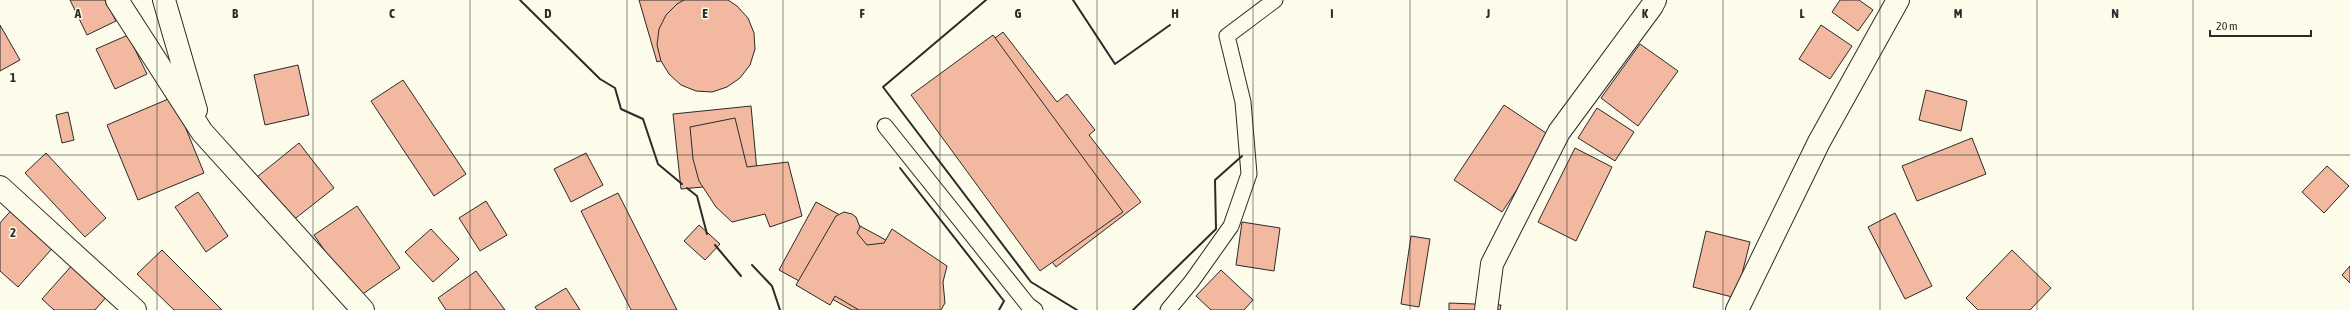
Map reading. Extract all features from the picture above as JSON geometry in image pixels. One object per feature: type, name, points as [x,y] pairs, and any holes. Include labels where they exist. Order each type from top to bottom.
[{"type":"street","points":[[117,0],[202,132],[363,310]]},
{"type":"street","points":[[164,0],[202,132]]},
{"type":"street","points":[[1486,310],[1492,264],[1559,132],[1655,0]]},
{"type":"street","points":[[1737,310],[1819,142],[1898,0]]},
{"type":"street","points":[[0,187],[136,310]]},
{"type":"lane","points":[[1168,310],[1192,281],[1231,226],[1249,174],[1243,102],[1227,36],[1275,0]]},
{"type":"lane","points":[[885,126],[1028,305],[1035,310]]},
{"type":"building","points":[[70,0],[105,0],[116,21],[87,35]]},
{"type":"building","points":[[639,0],[727,0],[739,38],[657,62]]},
{"type":"building","points":[[684,0],[728,0],[737,6],[748,18],[754,33],[755,49],[750,65],[740,78],[727,87],[712,92],[696,91],[681,85],[669,74],[661,61],[657,45],[659,29],[666,15],[677,4]]},
{"type":"building","points":[[1840,0],[1859,0],[1873,10],[1858,31],[1832,12]]},
{"type":"building","points":[[0,25],[20,60],[0,71]]},
{"type":"building","points":[[1821,25],[1852,46],[1830,79],[1799,59]]},
{"type":"building","points":[[1003,32],[1057,102],[1067,94],[1095,130],[1089,135],[1141,202],[1056,267],[922,94]]},
{"type":"building","points":[[128,35],[147,74],[115,89],[96,49]]},
{"type":"building","points":[[993,35],[1123,212],[1040,271],[911,95]]},
{"type":"building","points":[[1640,44],[1678,71],[1638,126],[1601,98]]},
{"type":"building","points":[[298,65],[309,115],[265,125],[254,75]]},
{"type":"building","points":[[403,80],[466,174],[434,196],[371,101]]},
{"type":"building","points":[[1926,90],[1967,101],[1961,131],[1919,120]]},
{"type":"building","points":[[173,97],[204,173],[138,200],[107,125]]},
{"type":"building","points":[[1504,105],[1552,137],[1502,212],[1454,180]]},
{"type":"building","points":[[751,106],[758,182],[681,189],[673,114]]},
{"type":"building","points":[[1597,108],[1634,132],[1615,161],[1578,138]]},
{"type":"building","points":[[68,112],[74,140],[62,143],[56,115]]},
{"type":"building","points":[[735,118],[747,167],[788,162],[802,216],[770,227],[765,214],[732,222],[716,207],[699,181],[693,159],[690,127]]},
{"type":"building","points":[[1972,138],[1986,174],[1917,201],[1902,166]]},
{"type":"building","points":[[299,143],[334,188],[287,225],[252,181]]},
{"type":"building","points":[[1575,148],[1612,167],[1576,241],[1538,222]]},
{"type":"building","points":[[46,153],[106,218],[85,237],[25,173]]},
{"type":"building","points":[[586,153],[603,185],[571,202],[554,169]]},
{"type":"building","points":[[2327,166],[2349,186],[2324,213],[2302,192]]},
{"type":"building","points":[[198,192],[228,236],[206,252],[175,207]]},
{"type":"building","points":[[618,193],[677,310],[631,310],[581,211]]},
{"type":"building","points":[[486,201],[507,235],[480,251],[459,218]]},
{"type":"building","points":[[816,202],[917,257],[889,310],[852,310],[779,270]]},
{"type":"building","points":[[15,206],[57,243],[18,287],[0,271],[0,223]]},
{"type":"building","points":[[357,206],[400,268],[357,298],[314,235]]},
{"type":"building","points":[[844,212],[852,214],[856,217],[860,227],[857,233],[867,245],[884,243],[892,229],[947,266],[943,282],[945,303],[941,310],[859,310],[835,296],[830,305],[796,285],[836,216]]},
{"type":"building","points":[[1895,213],[1932,286],[1905,299],[1868,227]]},
{"type":"building","points":[[1242,222],[1280,228],[1274,271],[1236,265]]},
{"type":"building","points":[[699,225],[720,244],[705,260],[684,241]]},
{"type":"building","points":[[431,229],[459,259],[433,282],[405,252]]},
{"type":"building","points":[[1706,231],[1750,242],[1736,298],[1693,287]]},
{"type":"building","points":[[1411,236],[1430,239],[1419,307],[1401,304]]},
{"type":"building","points":[[162,250],[222,310],[174,310],[137,274]]},
{"type":"building","points":[[2012,250],[2051,288],[2030,310],[1978,310],[1966,298]]},
{"type":"building","points":[[74,263],[108,295],[95,310],[54,310],[42,299]]},
{"type":"building","points":[[2350,266],[2350,283],[2342,275]]},
{"type":"building","points":[[1221,270],[1253,300],[1244,310],[1211,310],[1196,296]]},
{"type":"building","points":[[476,271],[505,310],[446,310],[438,298]]},
{"type":"building","points":[[566,288],[580,310],[537,310],[535,307]]},
{"type":"building","points":[[1449,303],[1501,305],[1500,310],[1449,310]]},
{"type":"wall","points":[[520,0],[600,79],[615,88],[621,109],[643,119],[658,164],[682,184]]},
{"type":"wall","points":[[986,0],[883,87],[1031,282],[1077,310]]},
{"type":"wall","points":[[1073,0],[1115,64],[1170,25]]},
{"type":"wall","points":[[1133,310],[1216,229],[1215,180],[1242,156]]},
{"type":"wall","points":[[900,168],[1004,301],[999,310]]},
{"type":"wall","points":[[687,188],[697,196],[707,234]]},
{"type":"wall","points":[[715,245],[741,276]]},
{"type":"wall","points":[[752,265],[772,286],[780,310]]}]
